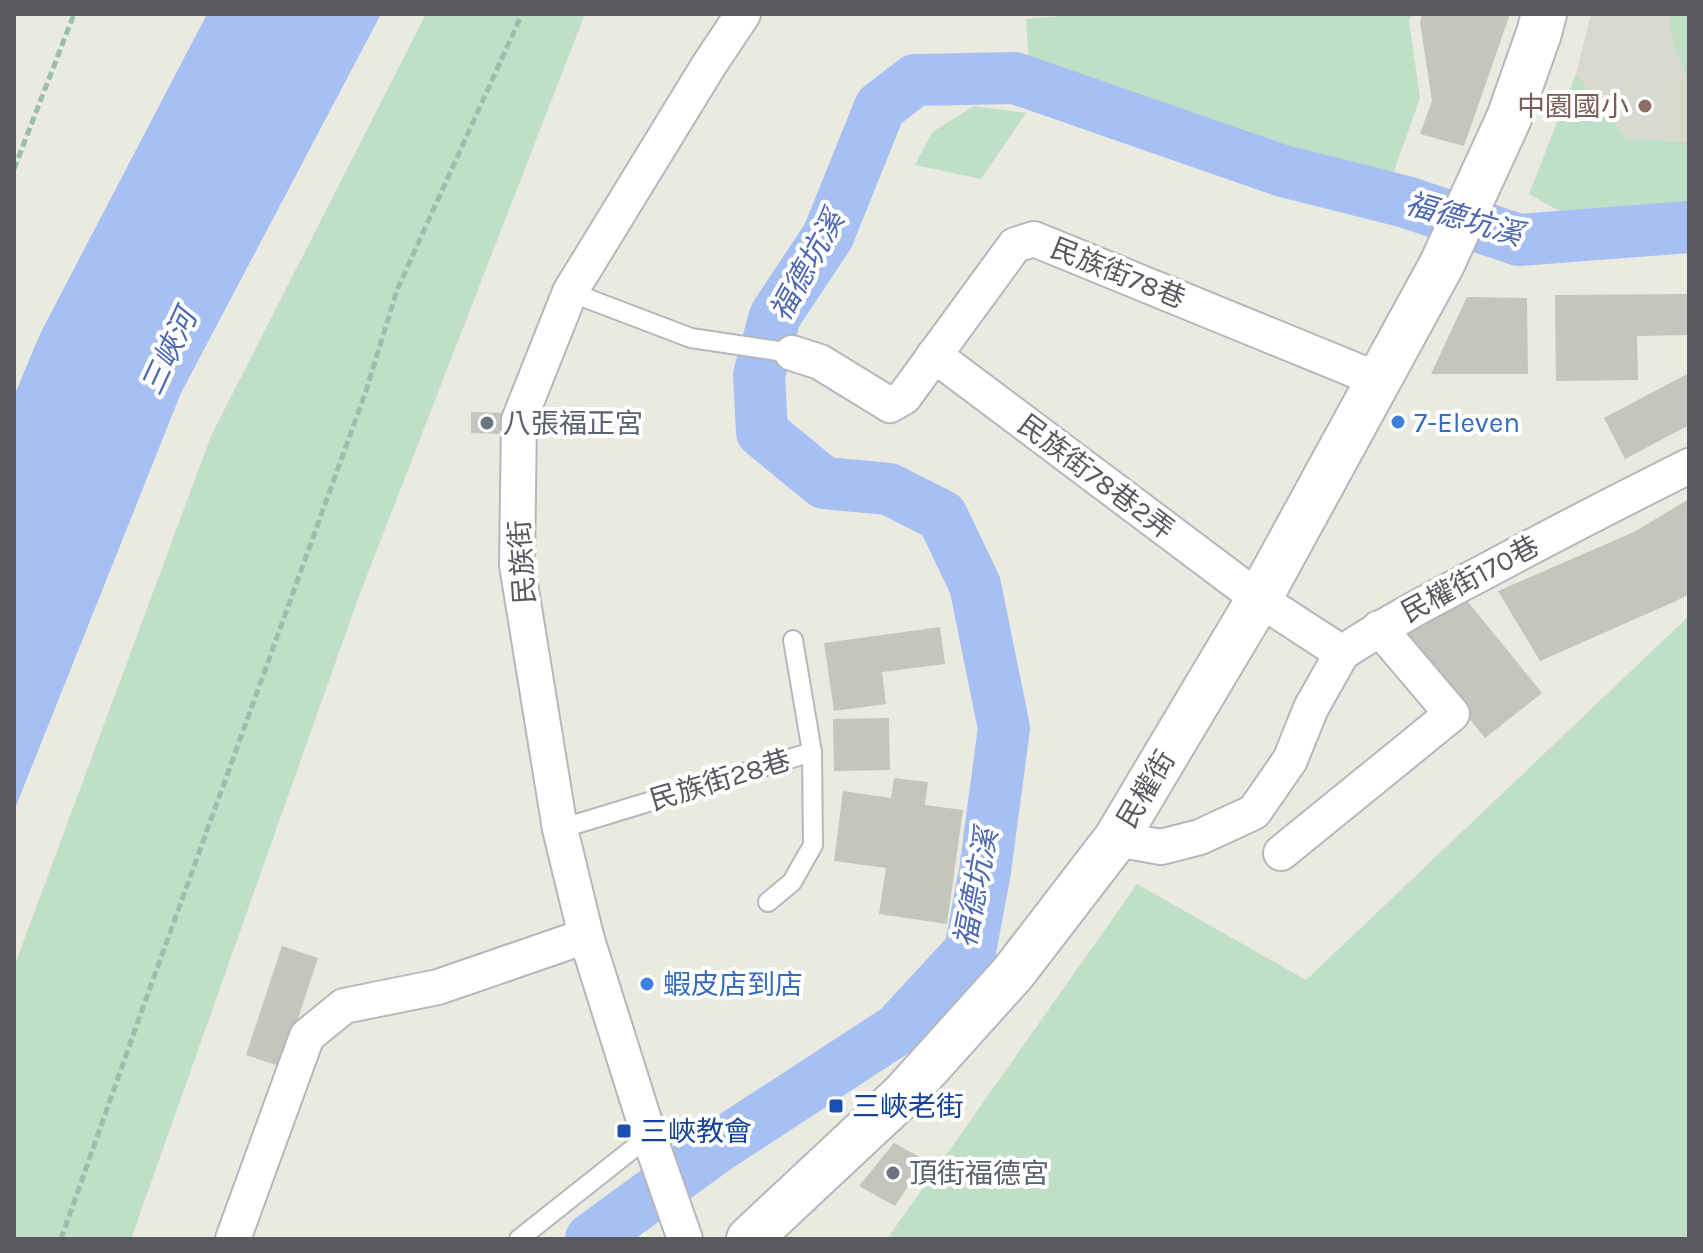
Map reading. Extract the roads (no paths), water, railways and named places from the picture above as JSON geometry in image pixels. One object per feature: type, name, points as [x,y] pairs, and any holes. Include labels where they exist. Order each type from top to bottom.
[{"type":"street","name":"民族街","points":[[683,1233],[586,936],[560,829],[517,565],[519,420],[570,292],[743,14]]},
{"type":"street","name":"民權街","points":[[749,1239],[904,1094],[1013,973],[1116,839],[1259,599],[1442,264],[1509,118],[1544,14]]},
{"type":"street","name":"民族街78巷","points":[[792,353],[820,362],[890,405],[904,397],[1015,245],[1034,239],[1379,380]]},
{"type":"street","name":"民族街78巷2弄","points":[[934,355],[1259,599]]},
{"type":"street","name":"民權街170巷","points":[[1342,653],[1379,628],[1689,466]]},
{"type":"street","points":[[1116,839],[1161,847],[1200,837],[1254,812],[1290,760],[1311,708],[1342,653],[1259,599]]},
{"type":"street","points":[[1281,853],[1452,714],[1379,628]]},
{"type":"street","points":[[233,1239],[307,1036],[344,1006],[438,987],[586,936]]},
{"type":"lane","points":[[570,292],[691,338],[792,353]]},
{"type":"lane","points":[[793,640],[812,752]]},
{"type":"lane","name":"民族街28巷","points":[[560,829],[812,752],[813,845],[792,882],[768,902]]},
{"type":"lane","points":[[519,1239],[652,1144]]},
{"type":"water","name":"三峽河","points":[[207,14],[381,14],[181,393],[14,811],[14,396],[41,332]]},
{"type":"waterway","name":"福德坑溪","points":[[591,1239],[717,1147],[898,1029],[970,951],[985,871],[1004,728],[975,585],[942,516],[889,489],[824,483],[762,432],[759,375],[775,316],[828,236],[880,107],[915,80],[1015,78],[1283,171],[1406,202],[1519,240],[1689,227]]},
{"type":"place","name":"中園國小","points":[[1645,106]]},
{"type":"place","name":"7-Eleven","points":[[1398,422]]},
{"type":"place","name":"八張福正宮","points":[[487,423]]},
{"type":"place","name":"蝦皮店到店","points":[[647,984]]},
{"type":"place","name":"三峽老街","points":[[836,1106]]},
{"type":"place","name":"三峽教會","points":[[624,1131]]},
{"type":"place","name":"頂街福德宮","points":[[893,1173]]}]
